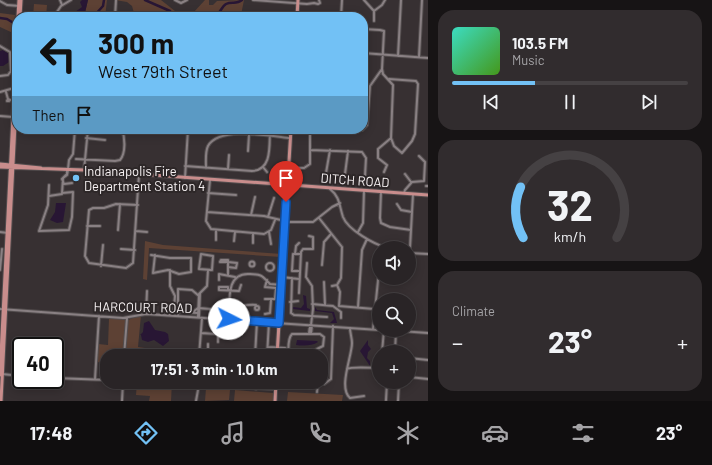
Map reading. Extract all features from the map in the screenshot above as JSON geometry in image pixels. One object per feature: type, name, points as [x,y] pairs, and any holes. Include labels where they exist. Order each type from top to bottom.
[{"type":"main road","points":[[19,12],[20,0]]},
{"type":"main road","points":[[297,12],[298,2]]},
{"type":"main road","points":[[12,166],[13,134]]},
{"type":"main road","points":[[1,399],[3,310],[14,134]]},
{"type":"main road","points":[[278,348],[290,134]]},
{"type":"main road","name":"DITCH ROAD","points":[[0,165],[428,195]]},
{"type":"main road","points":[[275,401],[276,389]]},
{"type":"street","points":[[60,0],[62,6]]},
{"type":"street","points":[[57,12],[62,6],[71,0]]},
{"type":"street","points":[[115,12],[116,0]]},
{"type":"street","points":[[175,0],[182,3],[186,0]]},
{"type":"street","points":[[253,0],[319,4],[318,0]]},
{"type":"street","points":[[341,12],[342,0]]},
{"type":"street","points":[[364,0],[374,11],[374,21]]},
{"type":"street","points":[[374,11],[384,0]]},
{"type":"street","points":[[398,56],[402,0]]},
{"type":"street","points":[[419,57],[422,0]]},
{"type":"street","points":[[0,1],[7,5],[20,6]]},
{"type":"street","points":[[368,30],[382,32],[382,69],[370,86],[368,111]]},
{"type":"street","points":[[0,46],[10,52],[11,66],[9,75],[0,76]]},
{"type":"street","points":[[368,53],[428,58]]},
{"type":"street","points":[[378,76],[388,78],[395,80],[418,82],[415,133],[412,141],[402,153],[394,146],[391,138],[392,83],[388,78],[382,69]]},
{"type":"street","points":[[392,83],[395,80]]},
{"type":"street","points":[[0,92],[7,92],[12,90]]},
{"type":"street","points":[[7,92],[9,100],[12,100]]},
{"type":"street","points":[[0,116],[12,117]]},
{"type":"street","points":[[62,194],[64,184],[63,181],[67,175],[69,160],[73,154],[75,134]]},
{"type":"street","points":[[84,170],[87,134]]},
{"type":"street","points":[[76,159],[116,161],[121,159],[123,154],[123,134]]},
{"type":"street","points":[[185,178],[188,134]]},
{"type":"street","points":[[206,168],[207,148],[212,142],[230,134],[290,138]]},
{"type":"street","points":[[288,168],[305,168],[310,163],[310,134]]},
{"type":"street","points":[[248,151],[249,135]]},
{"type":"street","points":[[185,166],[253,171],[263,167],[268,158],[269,136]]},
{"type":"street","points":[[86,138],[105,140]]},
{"type":"street","points":[[384,172],[387,165],[378,158],[378,149],[391,138]]},
{"type":"street","points":[[310,150],[360,152],[365,155],[366,159],[365,176]]},
{"type":"street","points":[[326,173],[330,150]]},
{"type":"street","points":[[346,174],[348,151]]},
{"type":"street","points":[[228,169],[229,155]]},
{"type":"street","points":[[411,182],[424,181],[425,163],[419,156]]},
{"type":"street","points":[[263,167],[267,172]]},
{"type":"street","points":[[138,205],[120,204],[90,210],[87,214],[85,258],[90,264],[127,268],[134,263],[136,231],[138,205],[140,174]]},
{"type":"street","points":[[405,174],[411,182]]},
{"type":"street","points":[[210,180],[207,224],[212,230],[264,234],[269,232],[275,220]]},
{"type":"street","points":[[404,193],[411,182]]},
{"type":"street","points":[[64,184],[72,183]]},
{"type":"street","points":[[49,196],[73,192],[72,217],[69,231],[39,230],[48,205],[50,185]]},
{"type":"street","points":[[113,185],[139,187]]},
{"type":"street","points":[[329,188],[337,196],[345,221],[372,241]]},
{"type":"street","points":[[358,232],[363,224],[364,191]]},
{"type":"street","points":[[381,192],[380,221],[385,226],[411,230]]},
{"type":"street","points":[[208,193],[236,195]]},
{"type":"street","points":[[410,241],[413,194]]},
{"type":"street","points":[[251,215],[255,197]]},
{"type":"street","points":[[268,217],[274,198]]},
{"type":"street","points":[[207,212],[251,215],[268,217],[285,222],[309,223],[319,218],[332,206],[340,203]]},
{"type":"street","points":[[118,230],[120,204]]},
{"type":"street","points":[[397,204],[401,210],[412,212]]},
{"type":"street","points":[[319,218],[330,234],[340,244],[342,249],[341,278],[337,285],[332,286]]},
{"type":"street","points":[[87,226],[100,226]]},
{"type":"street","points":[[216,230],[216,240]]},
{"type":"street","points":[[136,231],[147,232]]},
{"type":"street","points":[[0,232],[8,233]]},
{"type":"street","points":[[234,241],[235,232]]},
{"type":"street","points":[[269,232],[271,244]]},
{"type":"street","points":[[253,233],[253,243]]},
{"type":"street","points":[[322,265],[324,242],[330,234]]},
{"type":"street","points":[[300,271],[292,271],[293,254],[300,254],[303,250],[313,250],[314,237],[309,236]]},
{"type":"street","points":[[358,308],[362,250],[367,239]]},
{"type":"street","points":[[296,254],[296,246],[299,243]]},
{"type":"street","points":[[101,266],[103,245]]},
{"type":"street","points":[[0,270],[2,249]]},
{"type":"street","points":[[121,249],[135,250]]},
{"type":"street","points":[[416,253],[428,254]]},
{"type":"street","points":[[201,254],[213,256],[212,269],[208,270],[199,269],[201,254]]},
{"type":"street","points":[[298,293],[300,254]]},
{"type":"street","points":[[151,255],[155,255],[170,258],[192,258],[191,273],[180,274],[170,270],[153,273],[155,255]]},
{"type":"street","points":[[228,267],[236,268],[237,263],[228,263],[228,267],[228,275]]},
{"type":"street","points":[[229,319],[229,290],[235,277],[243,273],[266,274],[273,270],[273,264],[268,263],[266,274],[267,280],[265,287],[276,288],[275,299],[265,300]]},
{"type":"street","points":[[307,263],[306,276],[312,285],[312,316],[310,334]]},
{"type":"street","points":[[254,267],[254,274]]},
{"type":"street","points":[[170,270],[170,286],[175,296],[171,316]]},
{"type":"street","points":[[199,318],[199,295],[207,286],[208,270]]},
{"type":"street","points":[[219,280],[219,274],[235,277]]},
{"type":"street","points":[[282,278],[299,279]]},
{"type":"street","points":[[292,278],[290,302],[290,311],[292,314],[327,317]]},
{"type":"street","points":[[267,280],[271,285],[282,286]]},
{"type":"street","points":[[324,282],[325,305]]},
{"type":"street","points":[[229,290],[227,286],[219,286],[219,290],[240,291],[241,285]]},
{"type":"street","points":[[337,285],[340,292],[339,306],[372,308]]},
{"type":"street","points":[[178,316],[176,306],[178,289],[192,290],[199,295]]},
{"type":"street","points":[[146,314],[147,291]]},
{"type":"street","points":[[265,314],[270,313],[271,300]]},
{"type":"street","points":[[290,302],[298,301]]},
{"type":"street","points":[[228,306],[227,303],[218,303],[218,306],[236,307]]},
{"type":"street","points":[[237,303],[241,303],[240,306],[238,313],[236,312],[237,303]]},
{"type":"street","points":[[271,303],[276,304]]},
{"type":"street","points":[[312,304],[334,306],[340,311],[341,318]]},
{"type":"street","points":[[240,306],[256,305]]},
{"type":"street","points":[[176,306],[182,312],[198,313]]},
{"type":"street","points":[[199,308],[198,313],[201,333],[200,349]]},
{"type":"street","points":[[192,313],[199,308],[210,309]]},
{"type":"street","name":"HARCOURT ROAD","points":[[3,310],[127,318],[146,314],[372,329]]},
{"type":"street","points":[[95,379],[99,316]]},
{"type":"street","points":[[125,349],[127,318]]},
{"type":"street","points":[[256,349],[257,321]]},
{"type":"street","points":[[269,322],[268,348],[283,349]]},
{"type":"street","points":[[217,326],[218,342]]},
{"type":"street","points":[[317,392],[318,384],[323,384],[330,381],[333,327]]},
{"type":"street","points":[[350,328],[352,343],[351,357],[347,363],[346,370],[346,391],[348,397],[364,396]]},
{"type":"street","points":[[416,332],[428,333]]},
{"type":"street","points":[[201,333],[234,334]]},
{"type":"street","points":[[288,349],[291,334],[321,334],[325,339],[323,346],[318,349]]},
{"type":"street","points":[[208,344],[208,349]]},
{"type":"street","points":[[416,359],[428,360]]},
{"type":"street","points":[[346,370],[354,367],[361,369],[372,368]]},
{"type":"street","points":[[1,374],[12,375]]},
{"type":"street","points":[[64,378],[100,379]]},
{"type":"street","points":[[416,378],[428,379]]},
{"type":"street","points":[[122,401],[123,389]]},
{"type":"street","points":[[386,400],[387,389]]},
{"type":"street","points":[[398,401],[399,389]]},
{"type":"street","points":[[196,401],[198,390]]},
{"type":"shaded area","points":[[82,0],[88,0],[85,12],[75,12],[82,7],[80,2]]},
{"type":"shaded area","points":[[88,0],[107,0],[106,12],[85,12]]},
{"type":"shaded area","points":[[115,0],[161,0],[176,12],[134,12],[132,6],[127,2]]},
{"type":"shaded area","points":[[205,0],[209,0],[209,5],[213,5],[217,1],[244,0],[242,12],[194,12]]},
{"type":"shaded area","points":[[34,4],[47,5],[46,12],[33,12]]},
{"type":"shaded area","points":[[0,13],[12,15],[12,33],[0,27]]},
{"type":"shaded area","points":[[3,50],[9,53],[9,62],[3,66],[0,66],[0,51]]},
{"type":"shaded area","points":[[56,203],[66,203],[63,222],[57,223],[50,220],[55,212]]},
{"type":"shaded area","points":[[145,241],[163,245],[282,254],[281,257],[149,248],[147,280],[143,279]]},
{"type":"shaded area","points":[[303,295],[306,296],[307,308],[310,309],[310,311],[293,309],[293,307],[301,308],[304,304]]},
{"type":"shaded area","points":[[315,307],[317,310],[334,312],[337,323],[330,323],[334,319],[332,313],[315,311]]},
{"type":"shaded area","points":[[141,315],[138,347],[145,349],[100,349],[100,362],[97,362],[98,344],[108,345],[109,318],[128,320]]},
{"type":"shaded area","points":[[149,321],[155,330],[168,334],[169,341],[163,346],[154,340],[148,342],[142,340],[140,335],[143,332],[144,323]]},
{"type":"shaded area","points":[[297,340],[318,342],[305,346],[296,345]]},
{"type":"shaded area","points":[[368,340],[368,345],[371,349],[368,352],[367,358],[370,361],[370,366],[360,351]]},
{"type":"shaded area","points":[[136,389],[172,389],[171,401],[149,401],[150,396],[136,395]]},
{"type":"shaded area","points":[[206,389],[230,390],[229,400],[205,401]]},
{"type":"shaded area","points":[[235,390],[273,393],[273,401],[234,401]]},
{"type":"shaded area","points":[[288,392],[343,395],[342,401],[287,401]]},
{"type":"waterway","points":[[98,12],[103,6],[104,0]]},
{"type":"waterway","points":[[145,0],[171,12]]},
{"type":"waterway","points":[[219,12],[226,4],[242,0]]},
{"type":"waterway","points":[[0,18],[7,19],[12,22]]},
{"type":"place","name":"Indianapolis Fire Department Station 4","points":[[76,178]]},
{"type":"route","points":[[229,319],[279,323],[286,202]]}]
